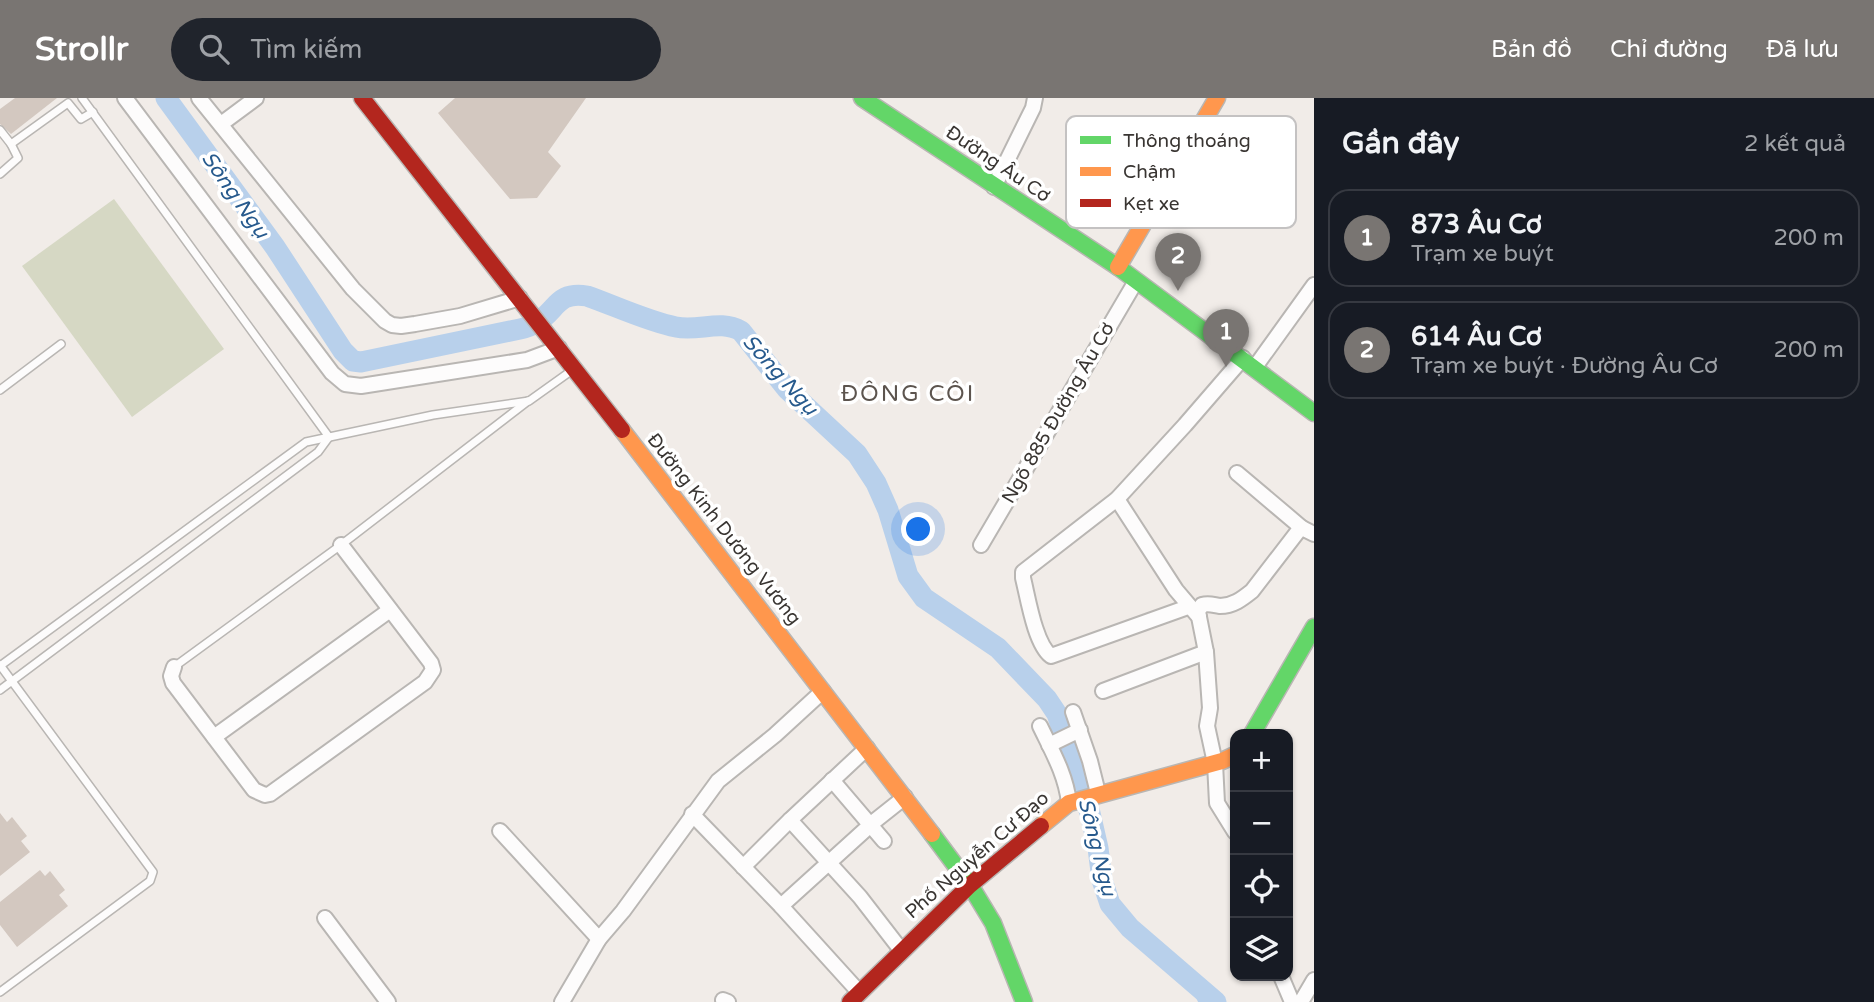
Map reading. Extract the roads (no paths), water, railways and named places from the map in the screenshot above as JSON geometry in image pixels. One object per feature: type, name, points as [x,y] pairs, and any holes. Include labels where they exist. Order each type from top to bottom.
[{"type":"main road","name":"Đường Kinh Dương Vương","points":[[362,98],[521,299],[970,885],[993,923],[1024,1002]]},
{"type":"main road","name":"Đường Âu Cơ","points":[[862,98],[1118,267],[1314,413]]},
{"type":"main road","points":[[1206,116],[1217,98]]},
{"type":"main road","points":[[1118,267],[1141,228]]},
{"type":"main road","points":[[1255,729],[1314,627]]},
{"type":"main road","name":"Phố Nguyễn Cư Đạo","points":[[854,997],[970,885],[1069,803],[1230,757]]},
{"type":"street","points":[[125,98],[332,373],[345,384],[361,386],[527,359],[556,345]]},
{"type":"street","points":[[199,98],[353,289],[385,321],[392,325],[408,325],[460,316],[521,299]]},
{"type":"street","points":[[221,124],[256,98]]},
{"type":"street","points":[[994,187],[1033,108],[1035,98]]},
{"type":"street","name":"Ngõ 885 Đường Âu Cơ","points":[[981,545],[1136,281]]},
{"type":"street","points":[[1237,473],[1308,531],[1252,591],[1236,602],[1224,606],[1209,603],[1202,605],[1198,611],[1051,656],[1045,651],[1037,632],[1023,572],[1117,499],[1185,425],[1249,362],[1314,285]]},
{"type":"street","points":[[1117,499],[1194,612],[1206,652],[1210,708],[1207,726],[1215,763],[1217,803],[1230,824]]},
{"type":"street","points":[[174,667],[171,671],[173,683],[260,794],[270,794],[281,786],[430,677],[433,670],[431,663],[341,545]]},
{"type":"street","points":[[214,737],[390,610]]},
{"type":"street","points":[[1103,691],[1206,652]]},
{"type":"street","points":[[562,1002],[599,939],[623,911],[718,781],[775,735],[822,691]]},
{"type":"street","points":[[1073,712],[1098,793]]},
{"type":"street","points":[[1040,726],[1062,771],[1068,788],[1069,803]]},
{"type":"street","points":[[1049,745],[1080,730]]},
{"type":"street","points":[[743,867],[867,748]]},
{"type":"street","points":[[832,780],[884,841]]},
{"type":"street","points":[[781,906],[905,797]]},
{"type":"street","points":[[692,814],[781,906],[854,997]]},
{"type":"street","points":[[790,820],[860,897],[901,950]]},
{"type":"street","points":[[500,831],[599,939]]},
{"type":"street","points":[[325,918],[388,1002]]},
{"type":"street","points":[[1301,1002],[1314,980]]},
{"type":"street","points":[[1283,981],[1292,1002]]},
{"type":"lane","points":[[82,98],[329,437]]},
{"type":"lane","points":[[11,144],[68,103],[81,119],[93,112]]},
{"type":"lane","points":[[0,130],[18,158],[0,174]]},
{"type":"lane","points":[[0,390],[61,344]]},
{"type":"lane","points":[[174,667],[575,369]]},
{"type":"lane","points":[[2,664],[306,442],[433,415],[529,401]]},
{"type":"lane","points":[[0,690],[318,452],[329,437]]},
{"type":"lane","points":[[0,654],[2,664],[12,681],[153,872],[150,881],[2,988]]},
{"type":"waterway","name":"Sông Ngụ","points":[[166,98],[275,247],[343,351],[353,361],[361,362],[524,328],[543,318],[563,299],[577,295],[587,296],[665,325],[684,328],[725,326],[741,331],[787,389],[857,454],[876,483],[888,510],[908,576],[924,598],[998,648],[1047,699],[1057,714],[1090,813],[1102,880],[1110,904],[1130,928],[1216,1002]]},
{"type":"waterway","points":[[1189,979],[1200,1002]]},
{"type":"place","name":"614 Âu Cơ","points":[[1178,291]]},
{"type":"place","name":"873 Âu Cơ","points":[[1226,367]]},
{"type":"district","name":"ĐÔNG CÔI","points":[[908,394]]}]
